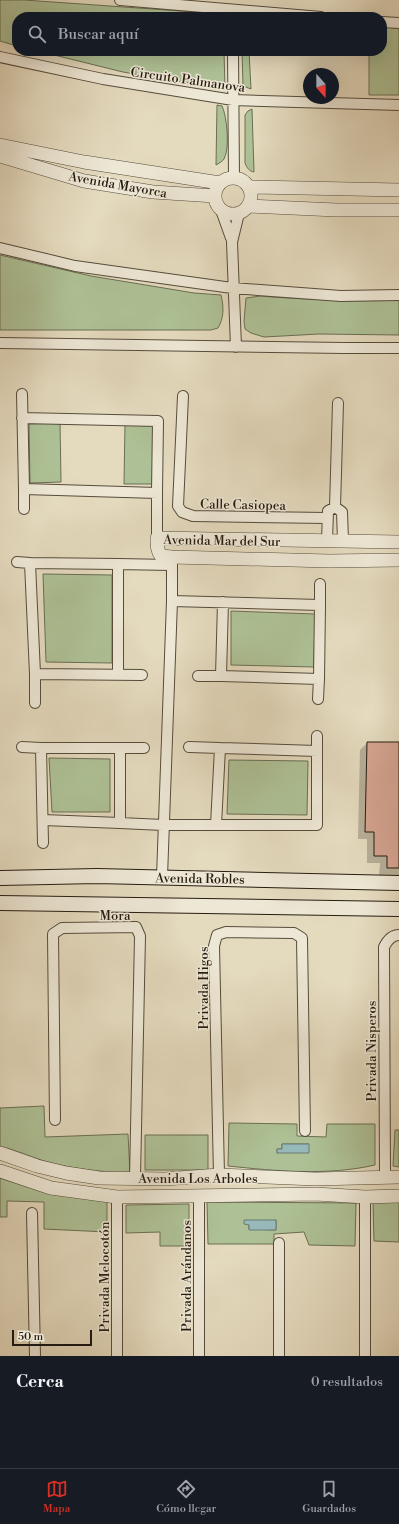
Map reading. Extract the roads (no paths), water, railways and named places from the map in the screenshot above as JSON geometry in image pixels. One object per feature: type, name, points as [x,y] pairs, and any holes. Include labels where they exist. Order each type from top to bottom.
[{"type":"main road","name":"Avenida Robles","points":[[0,878],[97,876],[399,883]]},
{"type":"main road","points":[[0,903],[399,909]]},
{"type":"street","points":[[120,0],[223,12]]},
{"type":"street","points":[[387,23],[399,24]]},
{"type":"street","points":[[233,56],[234,178]]},
{"type":"street","name":"Circuito Palmanova","points":[[0,57],[103,79],[233,100],[399,105]]},
{"type":"street","points":[[0,145],[84,162],[220,183]]},
{"type":"street","name":"Avenida Mayorca","points":[[0,156],[84,181],[153,192],[215,196]]},
{"type":"street","points":[[232,242],[244,210],[251,200],[250,188],[243,180],[234,178],[226,179],[220,183],[216,189],[215,196],[232,242],[232,288],[236,347]]},
{"type":"street","points":[[250,188],[399,190]]},
{"type":"street","points":[[221,210],[230,214],[244,210],[399,210]]},
{"type":"street","points":[[0,248],[75,266],[232,288],[341,296],[399,295]]},
{"type":"street","points":[[0,343],[399,348]]},
{"type":"street","points":[[22,394],[24,509]]},
{"type":"street","name":"Calle Casiopea","points":[[183,396],[178,506],[182,512],[193,516],[327,518]]},
{"type":"street","points":[[335,507],[338,403]]},
{"type":"street","points":[[22,418],[158,421],[157,538]]},
{"type":"street","points":[[24,489],[157,493]]},
{"type":"street","points":[[326,541],[328,511],[335,507]]},
{"type":"street","points":[[335,507],[342,512],[350,561]]},
{"type":"street","name":"Avenida Mar del Sur","points":[[399,542],[157,538],[158,553],[172,561],[399,560]]},
{"type":"street","points":[[17,562],[118,564],[172,561],[172,602],[162,877]]},
{"type":"street","points":[[30,563],[35,703]]},
{"type":"street","points":[[118,564],[118,674]]},
{"type":"street","points":[[318,699],[320,584]]},
{"type":"street","points":[[172,602],[320,605]]},
{"type":"street","points":[[221,676],[224,602]]},
{"type":"street","points":[[35,674],[142,675]]},
{"type":"street","points":[[198,676],[319,679]]},
{"type":"street","points":[[43,820],[164,825],[316,825],[317,736]]},
{"type":"street","points":[[22,747],[144,748]]},
{"type":"street","points":[[189,747],[317,751]]},
{"type":"street","points":[[41,748],[43,843]]},
{"type":"street","points":[[120,748],[120,823]]},
{"type":"street","points":[[216,825],[220,748]]},
{"type":"street","name":"Mora","points":[[55,1120],[53,934],[62,928],[136,927],[140,936],[136,1178]]},
{"type":"street","name":"Privada Higos","points":[[219,1175],[214,946],[217,935],[226,932],[294,933],[302,938],[305,1131]]},
{"type":"street","name":"Privada Nisperos","points":[[385,1176],[384,947],[388,940],[396,935],[399,935]]},
{"type":"street","points":[[0,1171],[3,1154]]},
{"type":"street","name":"Avenida Los Arboles","points":[[3,1154],[38,1166],[66,1173],[98,1178],[165,1179],[219,1175],[315,1179],[385,1176],[399,1177]]},
{"type":"street","name":"Avenida Los Arboles","points":[[0,1171],[51,1188],[117,1197],[200,1197],[316,1194],[365,1197],[399,1196]]},
{"type":"street","points":[[165,1179],[165,1196]]},
{"type":"street","points":[[315,1179],[316,1194]]},
{"type":"street","name":"Privada Melocotón","points":[[117,1197],[117,1356]]},
{"type":"street","name":"Privada Arándanos","points":[[199,1356],[200,1197]]},
{"type":"street","points":[[365,1197],[365,1356]]},
{"type":"street","points":[[32,1212],[35,1356]]},
{"type":"street","points":[[279,1243],[279,1356]]},
{"type":"water","points":[[282,1144],[309,1144],[309,1153],[277,1153],[277,1149],[282,1149]]},
{"type":"water","points":[[244,1220],[276,1220],[276,1230],[249,1230],[249,1225],[244,1224]]}]
